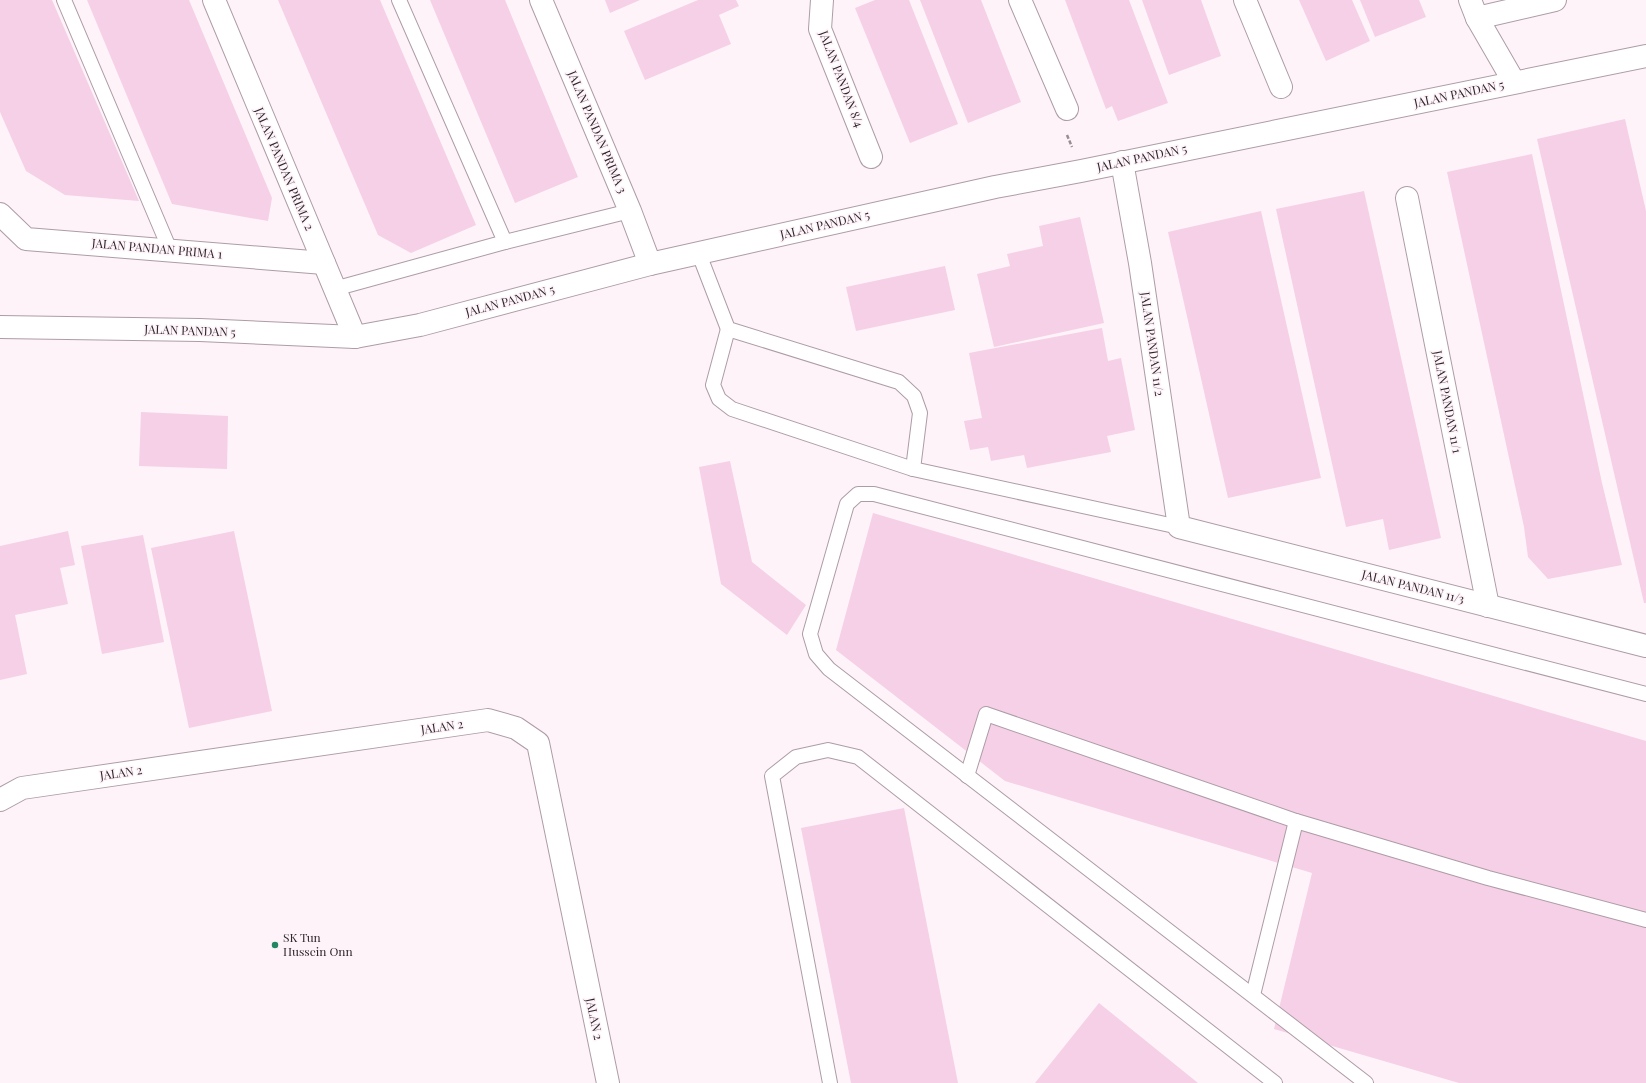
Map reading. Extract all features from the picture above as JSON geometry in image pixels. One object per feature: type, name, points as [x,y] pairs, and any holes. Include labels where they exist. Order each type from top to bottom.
[{"type":"street","name":"JALAN PANDAN PRIMA 2","points":[[214,0],[355,337]]},
{"type":"street","name":"JALAN PANDAN PRIMA 3","points":[[541,0],[630,211],[650,264]]},
{"type":"street","name":"JALAN PANDAN 8/4","points":[[822,0],[820,29],[871,157]]},
{"type":"street","points":[[1020,0],[1067,109]]},
{"type":"street","points":[[1245,0],[1281,87]]},
{"type":"street","points":[[1514,82],[1474,9],[1555,0]]},
{"type":"street","name":"JALAN PANDAN 5","points":[[0,327],[200,330],[355,337],[420,326],[650,264],[995,187],[1340,119],[1646,56]]},
{"type":"street","name":"JALAN PANDAN 11/2","points":[[1122,162],[1140,263],[1179,527]]},
{"type":"street","name":"JALAN PANDAN 11/1","points":[[1407,198],[1488,606]]},
{"type":"street","name":"JALAN PANDAN PRIMA 1","points":[[0,214],[26,239],[324,263]]},
{"type":"street","name":"JALAN PANDAN 11/3","points":[[1179,527],[1646,646]]},
{"type":"street","name":"JALAN 2","points":[[0,800],[22,788],[488,720],[516,728],[538,743],[608,1083]]},
{"type":"lane","points":[[64,0],[170,250]]},
{"type":"lane","points":[[399,0],[505,242]]},
{"type":"lane","points":[[334,288],[505,242],[630,211]]},
{"type":"lane","points":[[699,254],[728,329],[713,385],[719,398],[732,408],[913,469],[1179,527]]},
{"type":"lane","points":[[728,329],[899,382],[914,396],[920,413],[913,469]]},
{"type":"lane","points":[[1366,1083],[1254,995],[829,669],[816,654],[810,634],[847,504],[858,494],[874,494],[1646,694]]},
{"type":"lane","points":[[967,776],[986,714],[1296,822],[1488,878],[1646,920]]},
{"type":"lane","points":[[830,1083],[772,776],[796,757],[828,750],[858,757],[1275,1083]]},
{"type":"lane","points":[[1254,995],[1296,822]]},
{"type":"path","points":[[1066,132],[1072,146]]},
{"type":"building","points":[[0,0],[52,0],[139,201],[65,195],[26,171],[0,112]]},
{"type":"building","points":[[87,0],[189,0],[272,198],[268,221],[172,204]]},
{"type":"building","points":[[278,0],[380,0],[476,225],[411,253],[378,235]]},
{"type":"building","points":[[430,0],[505,0],[578,177],[515,203]]},
{"type":"building","points":[[605,0],[640,0],[610,13]]},
{"type":"building","points":[[698,0],[736,0],[739,6],[719,15],[731,44],[645,80],[624,31]]},
{"type":"building","points":[[875,0],[909,0],[958,124],[910,143],[855,8]]},
{"type":"building","points":[[920,0],[981,0],[1021,102],[968,123]]},
{"type":"building","points":[[1065,0],[1129,0],[1168,103],[1118,121],[1112,106],[1106,109]]},
{"type":"building","points":[[1142,0],[1201,0],[1221,56],[1169,75]]},
{"type":"building","points":[[1299,0],[1352,0],[1370,41],[1326,61]]},
{"type":"building","points":[[1360,0],[1419,0],[1426,17],[1375,37]]},
{"type":"building","points":[[1625,119],[1646,211],[1646,603],[1644,603],[1537,139]]},
{"type":"building","points":[[1532,154],[1602,483],[1622,565],[1548,579],[1528,557],[1524,527],[1447,172]]},
{"type":"building","points":[[1364,191],[1441,538],[1389,550],[1383,519],[1346,527],[1276,209]]},
{"type":"building","points":[[1261,211],[1321,478],[1228,498],[1168,232]]},
{"type":"building","points":[[1080,217],[1104,323],[994,347],[977,274],[1010,266],[1007,254],[1043,246],[1039,226]]},
{"type":"building","points":[[945,266],[955,310],[856,331],[846,287]]},
{"type":"building","points":[[1102,328],[1108,361],[1121,358],[1135,430],[1107,436],[1111,452],[1027,468],[1024,455],[991,461],[988,447],[970,450],[964,421],[982,418],[969,353]]},
{"type":"building","points":[[141,412],[228,416],[227,469],[139,466]]},
{"type":"building","points":[[730,461],[752,562],[806,605],[787,635],[721,584],[699,467]]},
{"type":"building","points":[[873,513],[1646,741],[1646,1083],[1459,1083],[1274,1029],[1312,873],[1005,781],[836,650]]},
{"type":"building","points":[[68,531],[75,565],[60,568],[68,604],[15,615],[27,674],[0,680],[0,546]]},
{"type":"building","points":[[234,531],[272,711],[189,728],[151,548]]},
{"type":"building","points":[[143,535],[164,642],[102,654],[81,546]]},
{"type":"building","points":[[904,808],[958,1083],[851,1083],[801,828]]},
{"type":"building","points":[[1099,1003],[1198,1083],[1035,1083]]},
{"type":"place","name":"SK Tun Hussein Onn","points":[[275,945]]}]
